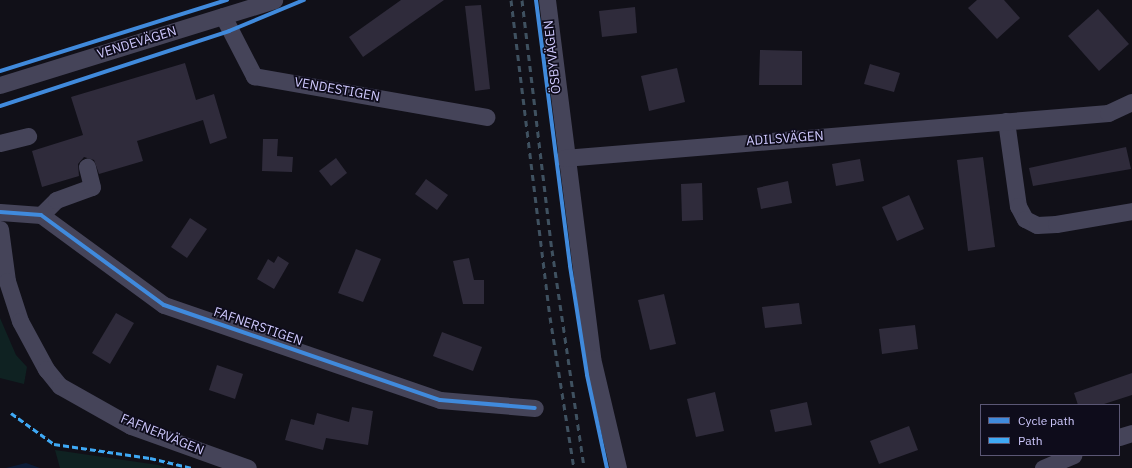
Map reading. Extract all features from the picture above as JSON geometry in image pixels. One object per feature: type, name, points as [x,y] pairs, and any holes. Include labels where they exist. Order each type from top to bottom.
[{"type":"street","name":"VENDEVÄGEN","points":[[0,85],[274,0]]},
{"type":"street","name":"ÖSBYVÄGEN","points":[[547,0],[564,158],[592,358],[618,468]]},
{"type":"street","name":"VENDESTIGEN","points":[[222,16],[254,76],[486,117]]},
{"type":"street","name":"ADILSVÄGEN","points":[[564,158],[1108,113],[1132,102]]},
{"type":"street","points":[[1006,121],[1018,206],[1025,219],[1037,224],[1056,224],[1132,211]]},
{"type":"street","points":[[0,143],[28,136]]},
{"type":"street","points":[[0,212],[41,215],[56,200],[92,187],[87,167]]},
{"type":"street","name":"FAFNERSTIGEN","points":[[41,215],[164,305],[440,400],[534,408]]},
{"type":"street","name":"FAFNERVÄGEN","points":[[0,229],[7,281],[20,322],[46,369],[60,386],[130,426],[248,468]]},
{"type":"street","points":[[1120,437],[1132,433]]},
{"type":"street","points":[[1043,468],[1071,456]]},
{"type":"green space","points":[[0,318],[16,355],[27,367],[24,384],[0,378]]},
{"type":"green space","points":[[55,450],[158,465],[168,468],[60,468]]},
{"type":"water","points":[[26,463],[40,468],[6,468]]},
{"type":"building","points":[[401,0],[444,0],[363,57],[349,37]]},
{"type":"building","points":[[977,0],[1004,0],[1020,18],[997,39],[968,8]]},
{"type":"building","points":[[481,5],[490,89],[475,91],[465,6]]},
{"type":"building","points":[[635,7],[637,33],[602,37],[599,11]]},
{"type":"building","points":[[1098,9],[1129,44],[1099,71],[1068,36]]},
{"type":"building","points":[[760,50],[802,51],[802,85],[759,85]]},
{"type":"building","points":[[185,63],[196,100],[214,94],[227,138],[210,144],[203,120],[137,141],[143,161],[99,174],[94,160],[84,157],[78,164],[79,176],[42,187],[32,151],[83,135],[71,97]]},
{"type":"building","points":[[870,64],[900,73],[894,92],[864,84]]},
{"type":"building","points":[[677,68],[685,102],[649,111],[641,76]]},
{"type":"building","points":[[263,139],[278,139],[277,156],[293,157],[292,172],[262,171]]},
{"type":"building","points":[[1126,147],[1131,169],[1033,186],[1029,168]]},
{"type":"building","points":[[983,157],[995,247],[968,251],[957,160]]},
{"type":"building","points":[[336,158],[347,173],[331,186],[319,171]]},
{"type":"building","points":[[860,159],[864,181],[836,186],[832,164]]},
{"type":"building","points":[[426,179],[448,195],[437,210],[415,194]]},
{"type":"building","points":[[788,181],[792,203],[761,209],[757,188]]},
{"type":"building","points":[[702,183],[703,220],[682,221],[681,184]]},
{"type":"building","points":[[909,195],[924,229],[897,241],[882,207]]},
{"type":"building","points":[[190,218],[207,229],[187,258],[171,247]]},
{"type":"building","points":[[356,249],[381,259],[363,302],[338,293]]},
{"type":"building","points":[[278,256],[289,263],[274,289],[257,279],[268,259],[274,263]]},
{"type":"building","points":[[469,258],[474,280],[484,280],[484,304],[463,304],[453,261]]},
{"type":"building","points":[[664,294],[676,344],[650,350],[638,300]]},
{"type":"building","points":[[799,303],[802,324],[765,328],[762,307]]},
{"type":"building","points":[[116,313],[134,323],[110,364],[92,353]]},
{"type":"building","points":[[915,325],[918,349],[882,354],[879,329]]},
{"type":"building","points":[[442,332],[482,347],[473,371],[433,356]]},
{"type":"building","points":[[217,365],[243,374],[235,399],[209,390]]},
{"type":"building","points":[[1132,373],[1132,395],[1104,404],[1078,404],[1074,393]]},
{"type":"building","points":[[715,392],[724,431],[696,437],[687,399]]},
{"type":"building","points":[[807,402],[812,425],[775,432],[770,410]]},
{"type":"building","points":[[352,407],[373,411],[368,445],[326,438],[323,450],[285,440],[291,419],[314,425],[317,413],[349,422]]},
{"type":"building","points":[[909,426],[918,450],[879,464],[870,441]]},
{"type":"railway","points":[[511,0],[550,317],[574,468]]},
{"type":"railway","points":[[522,0],[552,250],[584,468]]},
{"type":"marked path","points":[[11,413],[54,444],[150,458],[192,468]]},
{"type":"cycle path","points":[[0,71],[227,0]]},
{"type":"cycle path","points":[[0,106],[229,31],[304,0]]},
{"type":"cycle path","points":[[536,0],[570,266],[587,375],[607,468]]},
{"type":"cycle path","points":[[0,212],[41,215],[164,305],[440,400],[535,408]]}]
